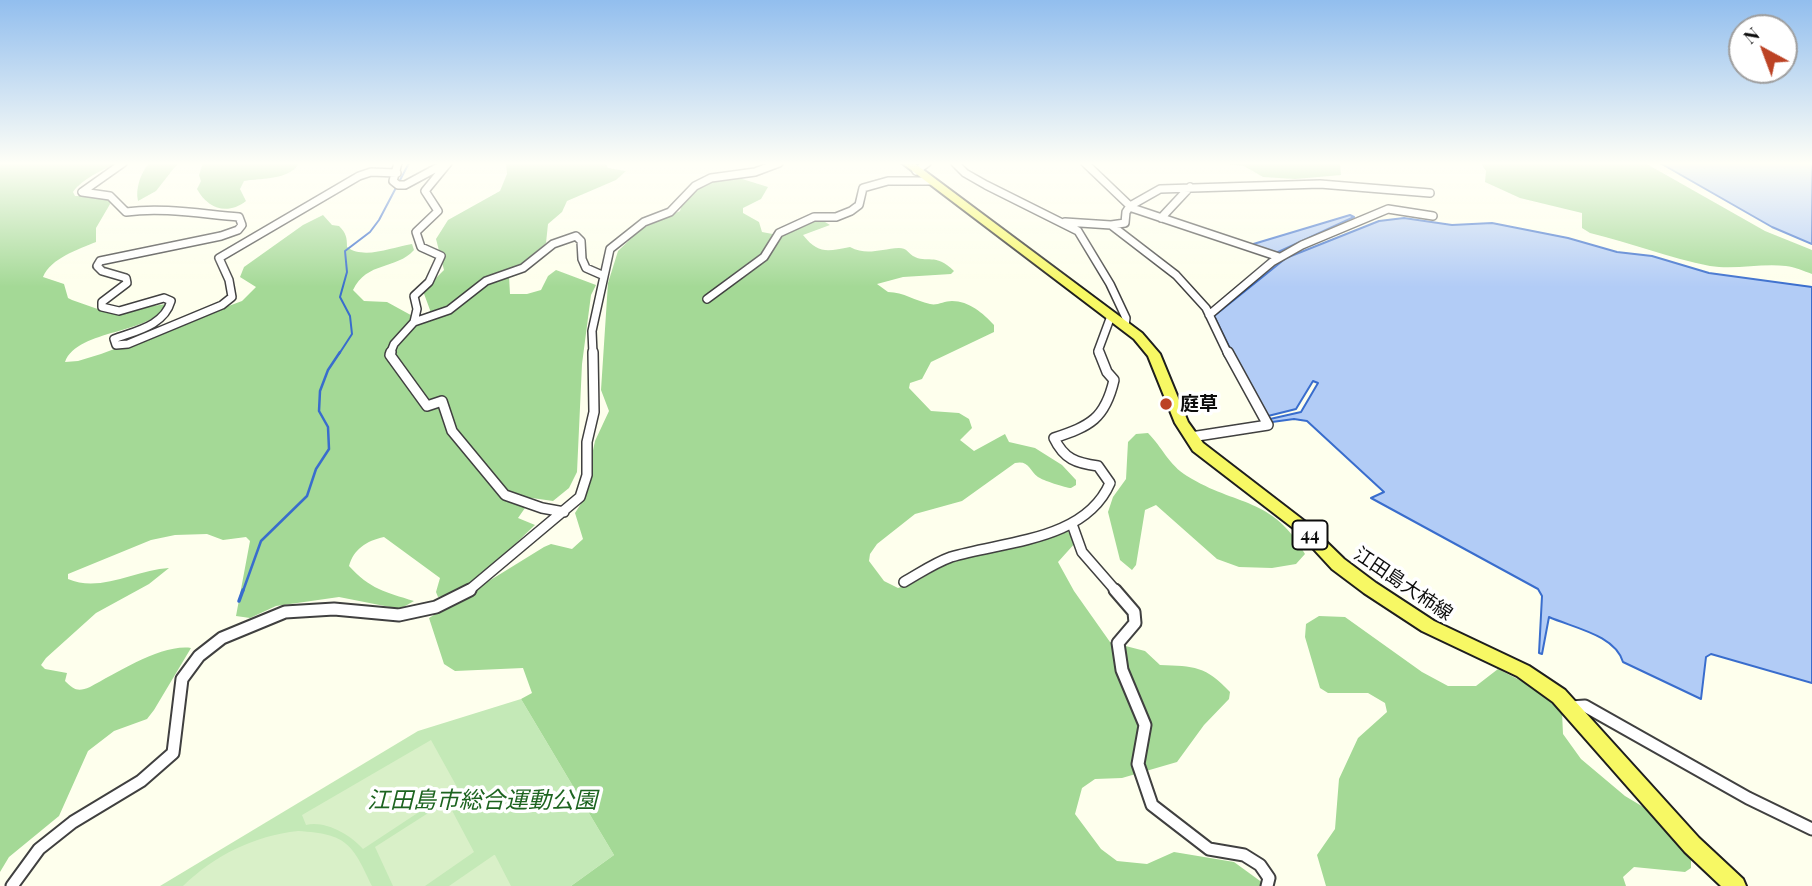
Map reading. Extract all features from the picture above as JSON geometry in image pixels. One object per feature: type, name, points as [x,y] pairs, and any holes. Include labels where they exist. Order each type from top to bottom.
[{"type":"main road","name":"江田島大柿線","points":[[961,204],[1125,326],[1154,354],[1191,438],[1209,456],[1302,527],[1338,564],[1370,588],[1454,640],[1541,682],[1571,707],[1692,845],[1736,886]]},
{"type":"street","points":[[118,204],[126,212],[157,208],[170,212],[230,215],[239,217],[242,225],[238,230],[221,236],[100,261],[97,266],[102,271],[126,278],[127,283],[102,302],[102,307],[119,311],[164,298],[171,301],[170,309],[162,318],[114,339],[117,345],[128,344],[222,305],[232,297],[229,280],[219,258],[310,204]]},
{"type":"street","points":[[433,204],[438,211],[416,232],[421,247],[441,256],[429,282],[414,296],[418,309],[414,322],[394,344],[390,355],[409,385],[427,406],[442,401],[452,431],[505,495],[542,508],[564,512]]},
{"type":"street","points":[[12,886],[39,849],[73,822],[141,781],[173,752],[183,679],[199,656],[222,638],[285,612],[334,609],[399,615],[436,607],[456,599],[482,582],[580,497],[587,475],[587,442],[594,412],[592,331],[610,249],[644,222],[670,212],[677,204]]},
{"type":"street","points":[[707,299],[764,257],[779,233],[814,217],[843,216],[859,204]]},
{"type":"street","points":[[1025,204],[1078,231],[1110,284],[1126,318],[1125,326]]},
{"type":"street","points":[[1063,223],[1125,223],[1133,204]]},
{"type":"street","points":[[1160,218],[1173,204]]},
{"type":"street","points":[[1130,206],[1279,257]]},
{"type":"street","points":[[1209,315],[1279,257],[1388,209],[1433,216]]},
{"type":"street","points":[[1111,225],[1176,275],[1206,308],[1239,376],[1268,425],[1191,438]]},
{"type":"street","points":[[414,322],[449,310],[486,281],[523,268],[553,244],[576,236],[581,241],[579,251],[585,268],[597,275],[603,275]]},
{"type":"street","points":[[904,582],[950,557],[1072,524],[1100,505],[1108,496],[1110,483],[1098,466],[1076,463],[1062,455],[1054,438],[1082,429],[1101,416],[1110,401],[1114,380],[1107,372],[1098,351],[1111,316]]},
{"type":"street","points":[[1072,524],[1083,552],[1134,612],[1135,623],[1118,643],[1122,670],[1145,725],[1138,764],[1152,805],[1209,849],[1244,855],[1260,865],[1269,878],[1267,886]]},
{"type":"street","points":[[1571,707],[1585,706],[1748,798],[1812,829]]},
{"type":"green space","points":[[0,204],[110,204],[96,228],[96,242],[59,259],[43,277],[64,284],[68,298],[109,313],[166,304],[158,314],[147,321],[84,343],[73,351],[65,362],[101,354],[242,301],[256,287],[240,277],[244,267],[303,225],[323,215],[332,225],[339,226],[346,235],[347,247],[354,251],[370,253],[412,244],[414,250],[407,256],[366,274],[353,290],[364,301],[387,302],[418,319],[429,318],[430,310],[423,291],[444,270],[436,239],[448,220],[476,204],[565,204],[562,212],[548,224],[546,243],[509,276],[510,294],[527,294],[541,290],[548,276],[556,270],[596,285],[591,295],[582,364],[577,472],[569,488],[553,501],[532,498],[518,518],[535,525],[490,568],[450,594],[438,597],[436,592],[440,578],[384,537],[362,547],[349,566],[371,585],[414,601],[400,609],[339,597],[276,606],[250,618],[236,616],[250,541],[246,537],[223,540],[207,534],[175,535],[151,540],[68,574],[68,579],[93,583],[169,568],[149,584],[96,613],[46,658],[41,665],[45,669],[67,673],[65,681],[74,688],[79,690],[90,687],[126,667],[166,650],[191,648],[147,719],[114,731],[88,751],[59,816],[9,857],[0,872]]},
{"type":"green space","points":[[211,204],[241,204],[225,209]]},
{"type":"green space","points":[[682,204],[750,204],[743,208],[743,213],[759,222],[762,232],[778,235],[820,219],[830,225],[803,235],[819,249],[850,247],[868,252],[902,248],[918,258],[942,262],[954,271],[951,274],[903,277],[877,284],[888,292],[930,304],[952,301],[970,305],[994,325],[994,332],[931,362],[922,379],[910,383],[909,388],[931,411],[959,413],[969,419],[972,428],[960,440],[974,451],[1005,434],[1009,442],[1035,448],[1062,465],[1076,480],[1076,485],[1071,488],[1049,482],[1038,477],[1026,464],[1015,463],[962,501],[915,514],[877,544],[869,561],[884,581],[898,588],[913,583],[947,564],[1066,529],[1076,542],[1058,562],[1074,591],[1110,642],[1145,651],[1160,665],[1199,669],[1214,677],[1230,692],[1229,699],[1204,725],[1177,762],[1122,778],[1095,779],[1082,788],[1075,814],[1101,849],[1117,861],[1147,864],[1174,852],[1234,862],[1267,886],[571,886],[614,855],[521,699],[532,693],[523,668],[455,671],[444,664],[429,618],[544,547],[551,544],[572,549],[583,539],[575,513],[582,502],[595,441],[609,411],[601,390],[608,283],[618,251],[641,229],[680,211]]},
{"type":"green space","points":[[1546,204],[1718,204],[1765,231],[1812,250],[1812,274],[1786,266],[1710,266],[1680,259],[1590,233],[1582,228],[1582,213]]},
{"type":"green space","points":[[1148,433],[1181,472],[1205,486],[1266,512],[1293,535],[1305,554],[1296,564],[1272,568],[1239,567],[1217,559],[1156,505],[1145,510],[1136,565],[1132,570],[1120,560],[1108,512],[1113,497],[1126,479],[1128,442],[1136,434]]},
{"type":"green space","points":[[1319,616],[1345,617],[1422,672],[1448,686],[1476,686],[1498,669],[1541,691],[1562,712],[1563,734],[1581,759],[1625,796],[1655,814],[1686,850],[1691,860],[1691,868],[1685,872],[1634,867],[1623,877],[1626,886],[1326,886],[1317,855],[1335,829],[1339,779],[1358,738],[1387,712],[1385,703],[1368,693],[1328,693],[1320,688],[1305,637],[1306,624]]},
{"type":"green space","name":"江田島市総合運動公園","points":[[521,699],[614,855],[571,886],[160,886],[418,731]]},
{"type":"green space","points":[[431,740],[457,787],[363,849],[337,830],[321,825],[306,825],[302,815]]},
{"type":"green space","points":[[447,801],[474,852],[425,886],[393,886],[375,847]]},
{"type":"green space","name":"江田島市総合運動公園","points":[[298,831],[328,835],[346,844],[359,860],[372,886],[183,886],[208,865],[236,849],[266,837]]},
{"type":"green space","points":[[494,855],[511,886],[449,886]]},
{"type":"water","points":[[1732,204],[1812,204],[1812,244],[1772,227]]},
{"type":"water","points":[[1350,215],[1354,217],[1276,253],[1250,245]]},
{"type":"water","points":[[1404,218],[1452,225],[1492,223],[1568,238],[1617,252],[1652,256],[1709,273],[1812,287],[1812,683],[1711,654],[1706,657],[1701,699],[1623,662],[1619,653],[1603,639],[1549,617],[1542,654],[1539,653],[1542,596],[1538,589],[1371,498],[1384,492],[1307,421],[1294,419],[1272,422],[1270,419],[1301,412],[1318,383],[1313,381],[1296,409],[1268,416],[1243,375],[1214,316],[1286,258],[1379,221]]},
{"type":"waterway","points":[[339,354],[352,334],[350,316],[340,297],[347,272],[345,251],[370,232],[387,204]]},
{"type":"waterway","points":[[243,591],[261,541],[307,496],[316,469],[329,449],[328,427],[319,411],[320,391],[328,370],[340,352]]},
{"type":"waterway","points":[[239,601],[243,590]]},
{"type":"place","name":"庭草","points":[[1166,404]]}]
